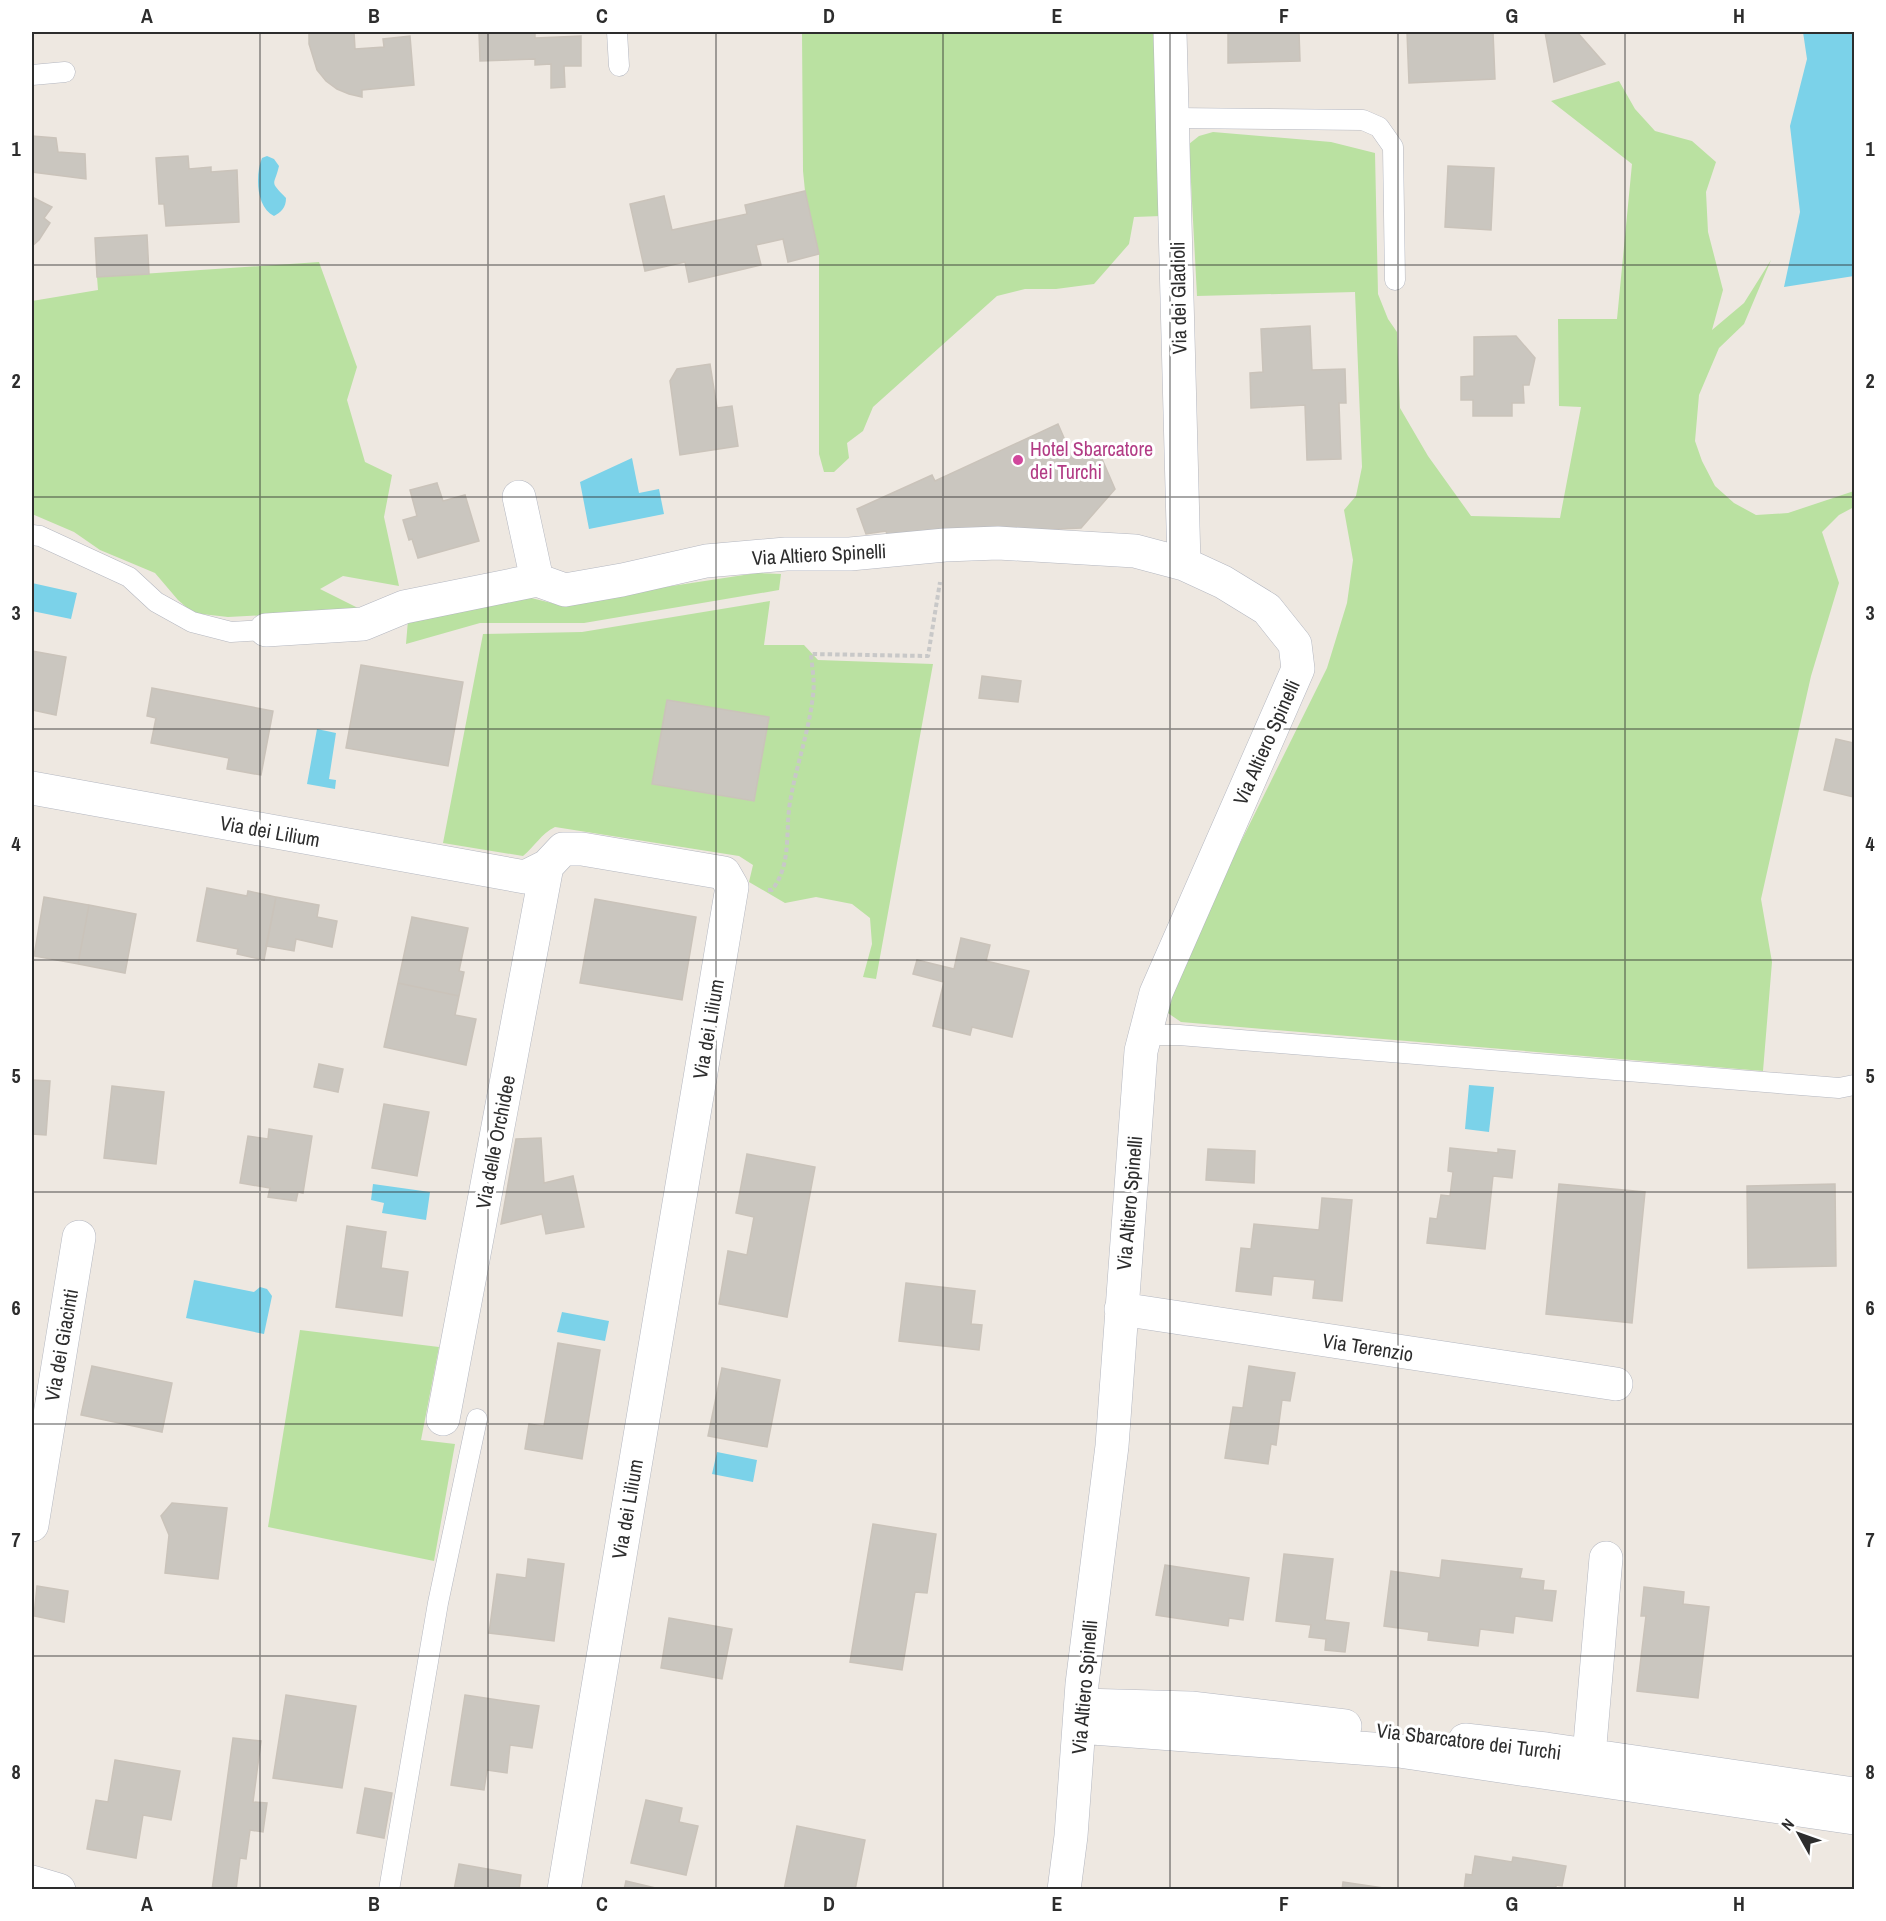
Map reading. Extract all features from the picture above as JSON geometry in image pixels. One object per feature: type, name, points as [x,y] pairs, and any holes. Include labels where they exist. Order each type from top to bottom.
[{"type":"street","name":"Via dei Gladioli","points":[[1170,32],[1184,564]]},
{"type":"street","points":[[266,630],[363,624],[404,607],[537,580],[519,497]]},
{"type":"street","name":"Via Altiero Spinelli","points":[[537,580],[565,590],[706,561],[786,554],[850,554],[945,545],[998,543],[1135,551],[1184,564],[1223,582],[1267,609],[1294,644],[1298,669],[1156,993],[1145,1035],[1140,1063],[1112,1446],[1080,1716],[1071,1836],[1064,1890]]},
{"type":"street","name":"Via dei Lilium","points":[[32,788],[525,877],[547,866],[563,849],[582,849],[724,873],[732,887],[564,1890]]},
{"type":"street","name":"Via delle Orchidee","points":[[443,1419],[547,866]]},
{"type":"street","name":"Via dei Giacinti","points":[[32,1525],[79,1237]]},
{"type":"street","name":"Via Terenzio","points":[[1121,1309],[1616,1384]]},
{"type":"street","points":[[1589,1756],[1606,1558]]},
{"type":"street","name":"Via Sbarcatore dei Turchi","points":[[1080,1716],[1191,1708],[1589,1756],[1746,1790],[1854,1794]]},
{"type":"street","points":[[1080,1716],[1746,1790],[1854,1818]]},
{"type":"street","points":[[32,1882],[59,1890]]},
{"type":"lane","points":[[617,32],[619,66]]},
{"type":"lane","points":[[32,75],[65,72]]},
{"type":"lane","points":[[1173,118],[1363,120],[1379,127],[1394,147],[1395,280]]},
{"type":"lane","points":[[32,536],[40,536],[129,577],[156,602],[192,622],[231,632],[266,630]]},
{"type":"lane","points":[[1145,1035],[1191,1035],[1839,1088],[1854,1085]]},
{"type":"lane","points":[[389,1890],[438,1604],[477,1419]]},
{"type":"path","points":[[732,887],[772,890],[780,880],[787,848],[790,803],[807,732],[813,692],[810,654],[928,656],[945,545]]},
{"type":"green space","points":[[802,32],[1156,32],[1161,216],[1134,217],[1129,244],[1094,284],[1056,289],[1025,289],[997,296],[873,407],[863,431],[847,443],[849,458],[834,472],[824,472],[819,454],[819,254],[805,191],[803,171]]},
{"type":"green space","points":[[1619,81],[1635,109],[1655,131],[1692,141],[1716,162],[1706,192],[1708,232],[1723,290],[1712,330],[1744,303],[1771,260],[1744,324],[1719,348],[1699,395],[1695,441],[1715,486],[1734,503],[1756,515],[1788,513],[1854,491],[1854,507],[1839,515],[1822,532],[1839,583],[1811,676],[1761,899],[1772,962],[1763,1071],[1181,1022],[1162,1009],[1209,906],[1327,668],[1347,603],[1353,560],[1344,510],[1356,496],[1362,467],[1355,292],[1197,296],[1189,144],[1199,136],[1213,132],[1331,142],[1375,153],[1378,294],[1388,319],[1397,332],[1400,408],[1428,456],[1471,516],[1560,518],[1581,407],[1559,406],[1558,319],[1617,319],[1632,164],[1551,101]]},
{"type":"green space","points":[[319,262],[357,367],[347,400],[365,462],[392,475],[384,517],[399,586],[343,576],[320,589],[362,610],[228,617],[193,613],[178,600],[155,573],[100,550],[74,532],[32,514],[32,301],[98,290],[97,277]]},
{"type":"green space","points":[[757,573],[781,574],[779,590],[584,623],[480,623],[406,644],[408,620],[527,597],[564,606],[613,595]]},
{"type":"green space","points":[[770,601],[764,645],[804,645],[818,660],[933,664],[876,979],[863,977],[872,944],[870,918],[852,904],[816,897],[785,903],[749,882],[753,865],[739,856],[555,827],[523,856],[443,843],[483,634],[582,632]]},
{"type":"green space","points":[[300,1330],[439,1347],[421,1440],[455,1444],[434,1561],[268,1527]]},
{"type":"water","points":[[1803,32],[1854,32],[1854,276],[1784,287],[1800,212],[1790,126],[1807,59]]},
{"type":"water","points":[[267,156],[274,159],[279,166],[274,183],[286,198],[283,209],[274,216],[264,206],[259,190],[258,173],[262,158]]},
{"type":"water","points":[[632,458],[639,493],[659,489],[664,514],[589,529],[580,482]]},
{"type":"water","points":[[32,583],[77,593],[71,619],[32,611]]},
{"type":"water","points":[[317,729],[336,733],[329,779],[336,780],[335,789],[307,784]]},
{"type":"water","points":[[1469,1085],[1494,1087],[1489,1132],[1465,1129]]},
{"type":"water","points":[[373,1184],[430,1192],[426,1220],[382,1213],[384,1203],[371,1200]]},
{"type":"water","points":[[194,1280],[254,1292],[260,1287],[267,1289],[272,1296],[264,1334],[186,1318]]},
{"type":"water","points":[[562,1312],[609,1321],[605,1341],[557,1332]]},
{"type":"water","points":[[717,1452],[757,1460],[753,1482],[712,1474]]},
{"type":"building","points":[[309,32],[354,32],[355,49],[384,47],[383,39],[410,36],[414,85],[362,90],[362,97],[337,89],[317,70],[309,44]]},
{"type":"building","points":[[479,32],[535,32],[535,38],[581,36],[581,66],[564,66],[565,87],[551,88],[551,64],[535,65],[535,59],[480,61]]},
{"type":"building","points":[[1228,32],[1299,32],[1300,61],[1228,63]]},
{"type":"building","points":[[1407,32],[1493,32],[1495,79],[1409,83]]},
{"type":"building","points":[[1545,32],[1577,32],[1605,64],[1554,82]]},
{"type":"building","points":[[32,136],[56,138],[58,152],[85,154],[86,179],[32,172]]},
{"type":"building","points":[[188,156],[189,169],[211,167],[211,172],[237,170],[239,222],[166,226],[164,204],[159,204],[156,158]]},
{"type":"building","points":[[1448,166],[1494,168],[1491,230],[1445,227]]},
{"type":"building","points":[[805,191],[819,254],[788,262],[783,239],[756,245],[761,265],[689,282],[685,262],[645,271],[630,204],[664,196],[672,230],[747,214],[745,205]]},
{"type":"building","points":[[32,197],[52,207],[44,218],[50,223],[39,240],[32,246]]},
{"type":"building","points":[[147,235],[149,274],[97,277],[95,238]]},
{"type":"building","points":[[1310,326],[1312,370],[1345,369],[1346,403],[1339,403],[1341,459],[1307,460],[1305,405],[1251,408],[1250,373],[1263,372],[1261,329]]},
{"type":"building","points":[[1516,336],[1535,358],[1529,385],[1523,385],[1524,403],[1512,403],[1512,416],[1473,416],[1473,400],[1461,400],[1461,377],[1474,376],[1474,337]]},
{"type":"building","points":[[710,364],[717,408],[732,406],[738,446],[680,455],[670,381],[677,369]]},
{"type":"building","points":[[1058,424],[1071,454],[1099,452],[1115,489],[1081,528],[888,537],[886,531],[866,534],[857,509],[932,475],[935,481]]},
{"type":"building","points":[[437,483],[443,501],[465,495],[479,541],[418,558],[403,520],[417,516],[410,490]]},
{"type":"building","points":[[32,651],[66,657],[56,715],[32,710]]},
{"type":"building","points":[[361,665],[463,682],[448,766],[346,748]]},
{"type":"building","points":[[982,676],[1021,681],[1018,702],[979,698]]},
{"type":"building","points":[[152,688],[273,711],[261,775],[227,769],[229,758],[151,743],[156,718],[147,716]]},
{"type":"building","points":[[667,700],[769,717],[754,801],[652,784]]},
{"type":"building","points":[[1836,739],[1854,743],[1854,797],[1824,790]]},
{"type":"building","points":[[207,888],[247,896],[248,891],[276,897],[264,960],[237,954],[238,949],[197,941]]},
{"type":"building","points":[[44,897],[89,905],[78,964],[34,956]]},
{"type":"building","points":[[276,897],[319,905],[317,917],[337,921],[332,947],[296,939],[294,951],[266,946]]},
{"type":"building","points":[[595,899],[696,917],[682,1000],[580,983]]},
{"type":"building","points":[[89,905],[136,914],[125,973],[78,964]]},
{"type":"building","points":[[412,917],[468,928],[459,971],[464,972],[459,996],[398,983]]},
{"type":"building","points":[[961,938],[990,945],[986,961],[1029,971],[1012,1037],[972,1027],[970,1035],[933,1026],[944,982],[913,974],[917,960],[954,969]]},
{"type":"building","points":[[398,983],[459,996],[455,1015],[476,1019],[466,1065],[384,1047]]},
{"type":"building","points":[[319,1064],[343,1069],[338,1092],[314,1087]]},
{"type":"building","points":[[32,1080],[50,1081],[46,1135],[32,1134]]},
{"type":"building","points":[[112,1086],[164,1092],[156,1164],[104,1158]]},
{"type":"building","points":[[384,1104],[429,1112],[417,1176],[372,1168]]},
{"type":"building","points":[[269,1129],[312,1136],[303,1193],[298,1192],[296,1201],[268,1197],[270,1188],[240,1183],[248,1136],[268,1139]]},
{"type":"building","points":[[541,1138],[544,1183],[573,1176],[584,1227],[546,1234],[542,1214],[501,1224],[516,1139]]},
{"type":"building","points":[[1450,1148],[1498,1153],[1498,1149],[1515,1151],[1512,1178],[1493,1176],[1485,1249],[1427,1243],[1430,1218],[1437,1219],[1441,1195],[1450,1196],[1453,1172],[1448,1171]]},
{"type":"building","points":[[1208,1149],[1255,1151],[1254,1183],[1206,1180]]},
{"type":"building","points":[[747,1154],[815,1167],[787,1317],[719,1304],[728,1251],[747,1255],[754,1217],[736,1213]]},
{"type":"building","points":[[1559,1184],[1645,1192],[1632,1323],[1546,1314]]},
{"type":"building","points":[[1835,1184],[1836,1266],[1748,1268],[1747,1186]]},
{"type":"building","points":[[1322,1198],[1352,1200],[1342,1301],[1313,1298],[1315,1280],[1273,1276],[1271,1295],[1236,1291],[1241,1248],[1251,1249],[1254,1224],[1319,1230]]},
{"type":"building","points":[[347,1226],[386,1232],[381,1268],[408,1272],[402,1316],[336,1307]]},
{"type":"building","points":[[906,1283],[975,1291],[971,1324],[982,1325],[979,1350],[899,1341]]},
{"type":"building","points":[[558,1343],[600,1350],[582,1459],[525,1449],[529,1424],[544,1426]]},
{"type":"building","points":[[92,1366],[172,1383],[162,1432],[81,1415]]},
{"type":"building","points":[[1249,1366],[1295,1373],[1290,1401],[1282,1400],[1276,1445],[1271,1444],[1268,1464],[1225,1458],[1233,1407],[1243,1408]]},
{"type":"building","points":[[722,1368],[780,1380],[767,1447],[708,1436]]},
{"type":"building","points":[[172,1503],[227,1508],[218,1579],[165,1573],[169,1535],[161,1516]]},
{"type":"building","points":[[873,1524],[936,1534],[927,1593],[915,1592],[902,1670],[850,1662]]},
{"type":"building","points":[[1284,1554],[1333,1559],[1325,1620],[1349,1623],[1345,1652],[1325,1650],[1326,1639],[1309,1637],[1311,1625],[1276,1621]]},
{"type":"building","points":[[528,1559],[564,1564],[554,1641],[489,1633],[497,1574],[526,1578]]},
{"type":"building","points":[[1442,1560],[1522,1569],[1520,1578],[1544,1581],[1543,1590],[1556,1591],[1552,1621],[1515,1616],[1513,1633],[1480,1629],[1478,1646],[1428,1640],[1429,1632],[1384,1626],[1391,1571],[1440,1578]]},
{"type":"building","points":[[1165,1565],[1249,1578],[1243,1620],[1229,1618],[1228,1626],[1156,1615]]},
{"type":"building","points":[[37,1586],[68,1591],[64,1622],[34,1616]]},
{"type":"building","points":[[1644,1587],[1684,1592],[1683,1604],[1709,1607],[1698,1698],[1637,1691],[1646,1616],[1641,1616]]},
{"type":"building","points":[[669,1618],[732,1629],[722,1679],[661,1668]]},
{"type":"building","points":[[286,1695],[356,1706],[342,1788],[273,1778]]},
{"type":"building","points":[[465,1695],[539,1706],[532,1748],[510,1745],[507,1773],[487,1770],[484,1790],[451,1785]]},
{"type":"building","points":[[233,1738],[261,1741],[253,1802],[267,1803],[263,1832],[250,1830],[246,1859],[240,1858],[236,1890],[212,1890]]},
{"type":"building","points":[[115,1760],[180,1771],[171,1820],[143,1815],[136,1858],[87,1849],[96,1800],[108,1802]]},
{"type":"building","points":[[365,1788],[392,1793],[384,1838],[357,1833]]},
{"type":"building","points":[[646,1800],[682,1808],[679,1822],[698,1826],[686,1875],[631,1863]]},
{"type":"building","points":[[797,1826],[865,1840],[855,1890],[784,1890]]},
{"type":"building","points":[[1475,1856],[1512,1862],[1513,1857],[1566,1866],[1562,1886],[1556,1885],[1556,1890],[1464,1890],[1466,1874],[1472,1875]]},
{"type":"building","points":[[459,1864],[521,1875],[519,1890],[454,1890]]},
{"type":"building","points":[[626,1881],[664,1890],[624,1890]]},
{"type":"building","points":[[1343,1882],[1397,1890],[1342,1890]]},
{"type":"place","name":"Hotel Sbarcatore dei Turchi","points":[[1018,460]]}]
